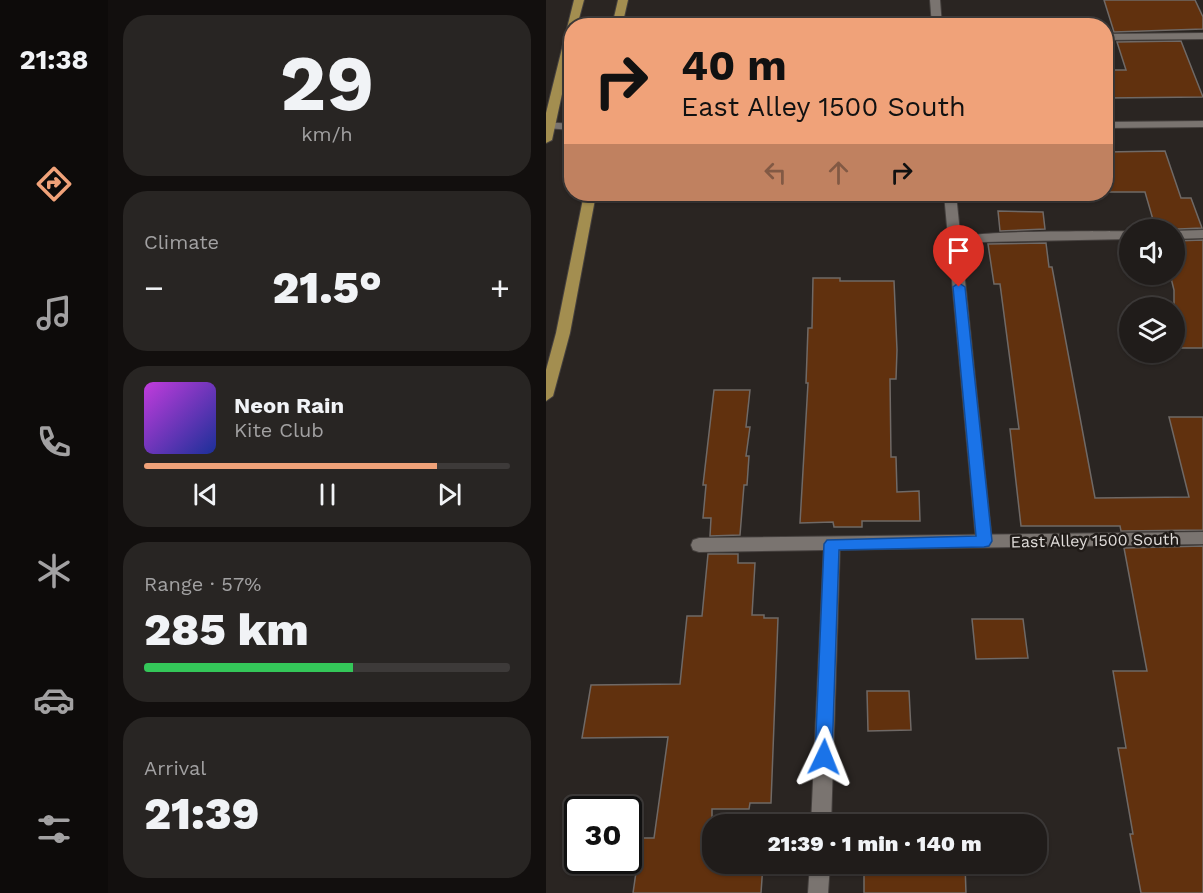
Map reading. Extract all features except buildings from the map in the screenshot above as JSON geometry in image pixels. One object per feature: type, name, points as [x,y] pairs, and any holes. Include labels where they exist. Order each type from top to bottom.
[{"type":"main road","points":[[574,18],[579,0]]},
{"type":"main road","points":[[619,18],[623,0]]},
{"type":"main road","points":[[546,140],[547,125],[564,59]]},
{"type":"main road","points":[[546,396],[566,322],[589,201]]},
{"type":"street","points":[[935,0],[936,18]]},
{"type":"street","points":[[1113,37],[1203,36]]},
{"type":"street","points":[[1113,125],[1203,124]]},
{"type":"street","points":[[547,125],[564,126]]},
{"type":"street","points":[[951,201],[984,541]]},
{"type":"street","points":[[1185,235],[1203,234]]},
{"type":"street","points":[[955,241],[983,238],[1119,235]]},
{"type":"street","name":"East Alley 1500 South","points":[[699,545],[1203,538]]},
{"type":"street","points":[[821,814],[832,544]]},
{"type":"street","points":[[818,893],[819,874]]},
{"type":"route","points":[[824,757],[832,544],[984,541],[959,287]]}]
